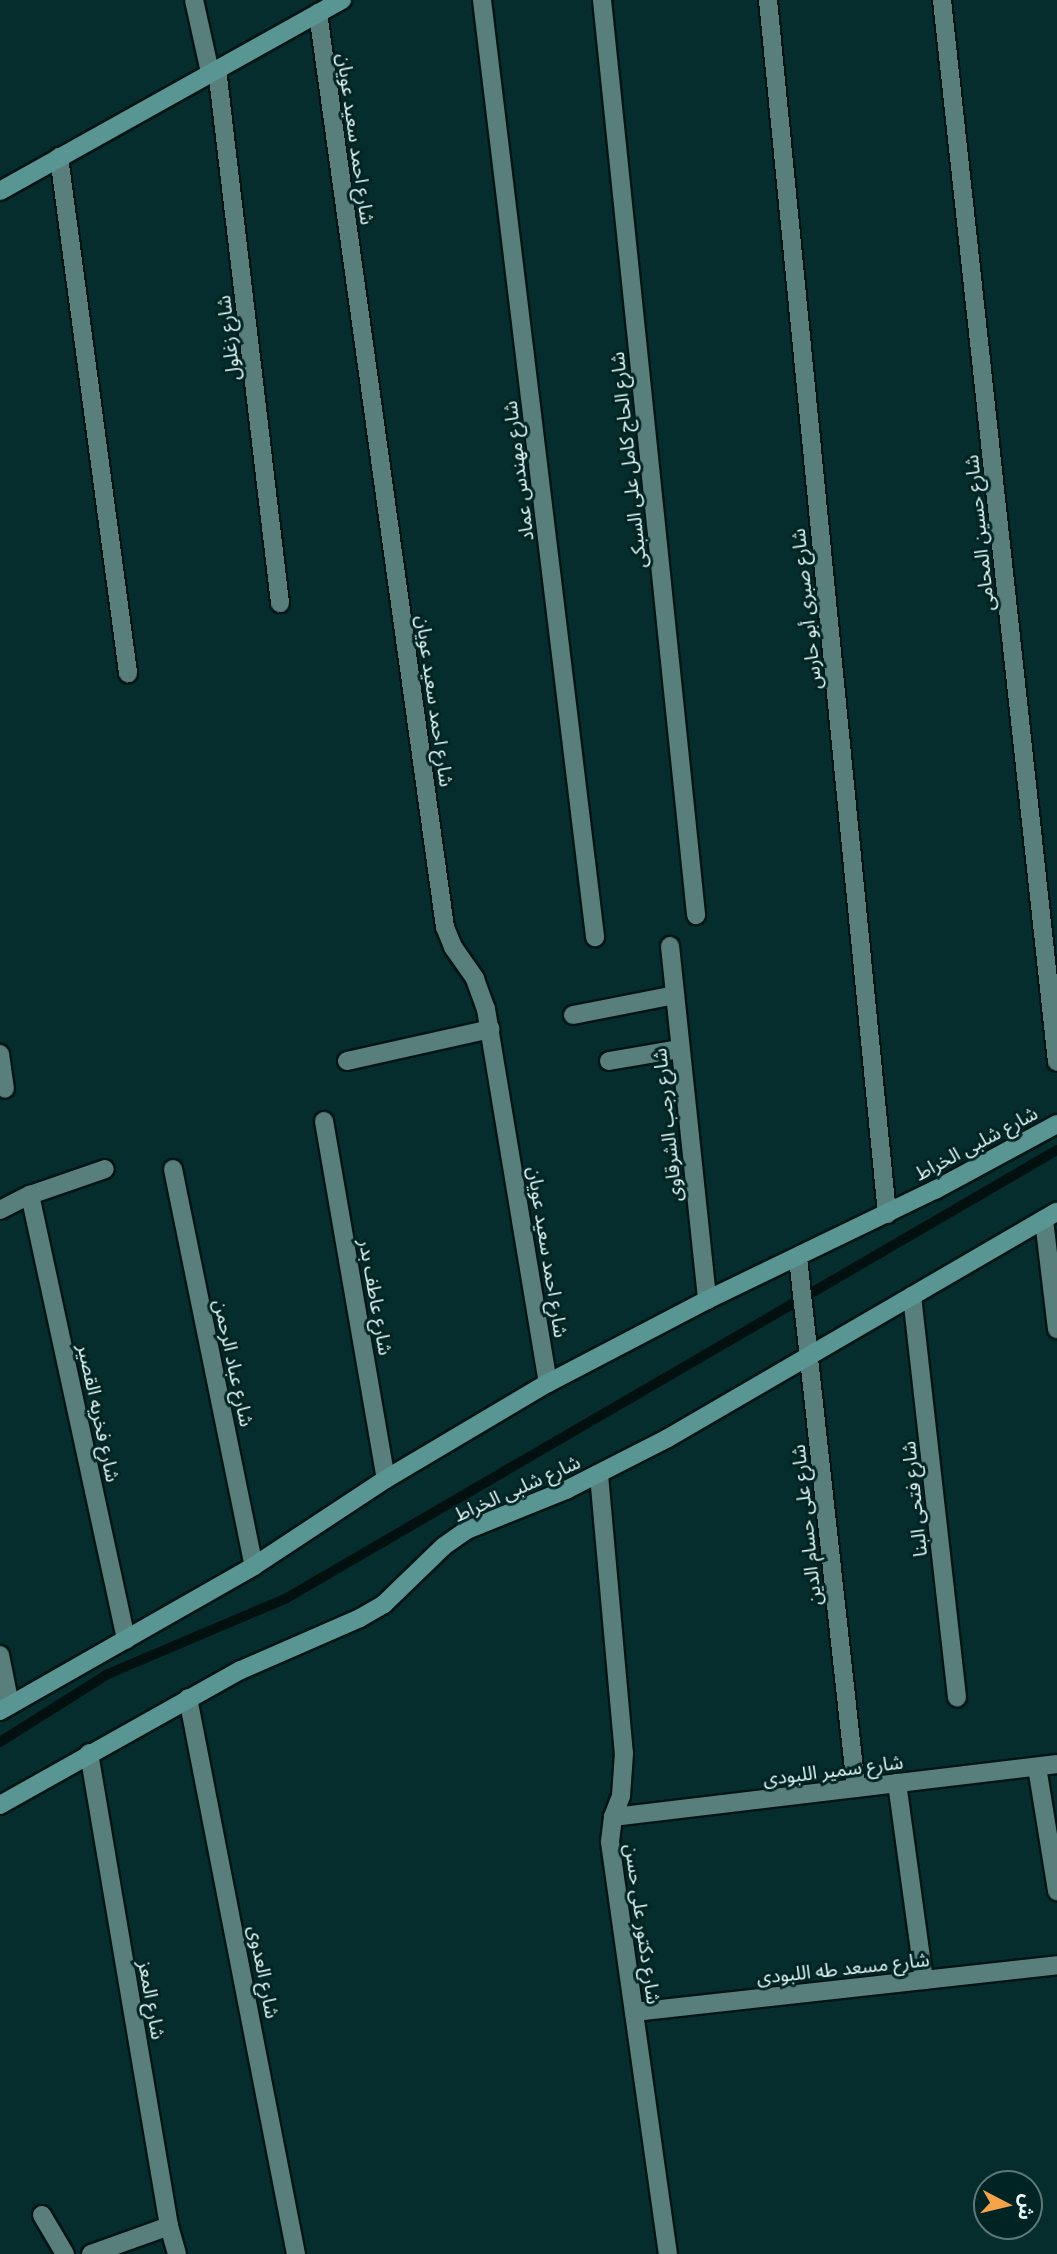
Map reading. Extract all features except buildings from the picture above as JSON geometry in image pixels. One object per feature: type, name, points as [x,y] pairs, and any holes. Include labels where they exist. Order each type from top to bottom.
[{"type":"street","name":"شارع زغلول","points":[[194,0],[214,70],[281,603]]},
{"type":"street","points":[[0,191],[342,0]]},
{"type":"street","name":"شارع مهندس عماد","points":[[482,0],[595,937]]},
{"type":"street","name":"شارع الحاج كامل على السبكى","points":[[602,0],[696,915]]},
{"type":"street","name":"شارع صبرى أبو حارس","points":[[768,0],[887,1214]]},
{"type":"street","name":"شارع حسين المحامى","points":[[943,0],[1057,1062]]},
{"type":"street","name":"شارع احمد سعيد عويان","points":[[318,13],[445,926],[453,947],[481,994],[490,1029],[548,1383]]},
{"type":"street","points":[[59,157],[128,673]]},
{"type":"street","name":"شارع رجب الشرقاوى","points":[[670,946],[707,1300]]},
{"type":"street","points":[[573,1015],[675,995]]},
{"type":"street","points":[[346,1061],[490,1029]]},
{"type":"street","points":[[609,1061],[680,1049]]},
{"type":"street","points":[[0,1054],[5,1089]]},
{"type":"street","name":"شارع عاطف بدر","points":[[324,1121],[386,1479]]},
{"type":"street","name":"شارع شلبى الخراط","points":[[5,1708],[254,1566],[386,1479],[548,1383],[707,1300],[887,1214],[1057,1124]]},
{"type":"street","points":[[0,1210],[30,1195],[105,1169]]},
{"type":"street","name":"شارع عباد الرحمن","points":[[173,1169],[254,1566]]},
{"type":"street","name":"شارع فخريه القصير","points":[[30,1195],[126,1640]]},
{"type":"street","points":[[1050,1216],[1057,1329]]},
{"type":"street","name":"شارع شلبى الخراط","points":[[0,1805],[241,1670],[360,1618],[384,1604],[444,1546],[467,1530],[599,1475],[808,1359],[1050,1216]]},
{"type":"street","name":"شارع على حسام الدين","points":[[798,1258],[856,1788]]},
{"type":"street","name":"شارع فتحى البنا","points":[[912,1296],[957,1697]]},
{"type":"street","name":"شارع دكتور على حسن","points":[[599,1475],[624,1753],[621,1796],[613,1816],[612,1855],[668,2254]]},
{"type":"street","points":[[0,1655],[5,1708]]},
{"type":"street","name":"شارع العدوى","points":[[188,1698],[296,2254]]},
{"type":"street","name":"شارع المعز","points":[[89,1753],[169,2226],[177,2254]]},
{"type":"street","name":"شارع سمير اللبودى","points":[[613,1816],[1057,1764]]},
{"type":"street","points":[[1037,1767],[1057,1891]]},
{"type":"street","points":[[897,1783],[924,1980]]},
{"type":"street","name":"شارع مسعد طه اللبودى","points":[[634,2012],[1057,1965]]},
{"type":"street","points":[[42,2215],[65,2254]]},
{"type":"street","points":[[91,2254],[169,2226]]},
{"type":"waterway","points":[[0,1742],[108,1674],[285,1599],[1057,1150]]}]
